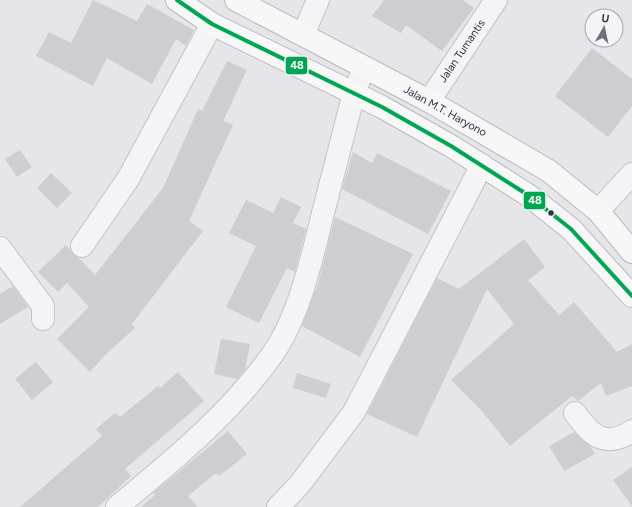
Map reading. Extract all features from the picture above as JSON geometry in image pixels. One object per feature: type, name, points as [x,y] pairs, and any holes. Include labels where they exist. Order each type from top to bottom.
[{"type":"highway","points":[[177,0],[212,24],[354,93],[482,165],[528,195],[571,229],[632,296]]},
{"type":"highway","name":"Jalan M.T. Haryono","points":[[236,0],[429,101],[549,171],[598,212],[632,252]]},
{"type":"street","points":[[303,35],[318,0]]},
{"type":"street","name":"Jalan Tumantis","points":[[429,101],[496,0]]},
{"type":"street","points":[[82,246],[128,179],[212,24]]},
{"type":"street","points":[[117,507],[178,456],[230,405],[272,354],[286,330],[310,269],[354,93],[364,68]]},
{"type":"street","points":[[278,507],[300,484],[354,412],[482,165]]},
{"type":"street","points":[[598,212],[632,174]]},
{"type":"street","points":[[0,248],[43,306],[43,319]]},
{"type":"street","points":[[575,413],[589,431],[600,438],[610,439],[632,431]]},
{"type":"building","points":[[93,0],[137,21],[147,4],[194,30],[186,46],[176,39],[152,84],[107,58],[93,86],[36,56],[49,32],[71,43]]},
{"type":"building","points":[[384,0],[463,0],[474,8],[442,51],[406,25],[401,33],[372,16]]},
{"type":"building","points":[[592,48],[632,79],[632,106],[608,137],[555,96]]},
{"type":"building","points":[[227,61],[247,70],[223,121],[233,125],[189,221],[203,231],[132,324],[135,328],[104,356],[90,372],[57,339],[89,307],[67,283],[58,292],[38,272],[66,245],[95,275],[163,188],[198,109],[202,111]]},
{"type":"building","points":[[20,150],[32,167],[17,177],[5,159]]},
{"type":"building","points":[[353,152],[372,163],[377,153],[451,191],[428,234],[342,189]]},
{"type":"building","points":[[51,173],[72,193],[57,208],[37,188]]},
{"type":"building","points":[[281,197],[301,207],[293,223],[306,229],[295,272],[287,268],[259,323],[226,307],[256,246],[229,233],[246,200],[273,213]]},
{"type":"building","points":[[335,217],[413,254],[360,357],[302,326],[318,284]]},
{"type":"building","points":[[524,239],[545,267],[528,280],[559,315],[574,302],[617,352],[632,344],[632,386],[606,396],[601,383],[578,401],[572,396],[510,446],[481,410],[451,380],[514,324],[487,289],[417,437],[367,414],[437,278],[459,289]]},
{"type":"building","points":[[13,286],[28,307],[0,324],[0,294]]},
{"type":"building","points":[[221,339],[250,344],[245,370],[237,379],[214,374]]},
{"type":"building","points":[[36,362],[53,382],[32,400],[15,379]]},
{"type":"building","points":[[178,372],[204,401],[125,469],[131,476],[98,507],[20,507],[102,436],[96,429],[115,413],[120,417],[158,386],[160,388]]},
{"type":"building","points":[[297,373],[331,384],[326,398],[293,388]]},
{"type":"building","points":[[228,431],[247,454],[219,476],[216,473],[188,496],[198,507],[141,507],[155,495],[153,493]]},
{"type":"building","points":[[574,432],[591,447],[595,454],[564,471],[549,446]]},
{"type":"building","points":[[632,467],[632,506],[613,480]]},
{"type":"transit line","name":"48","points":[[177,0],[212,24],[382,107],[451,146],[528,195],[571,229],[632,296]]}]
